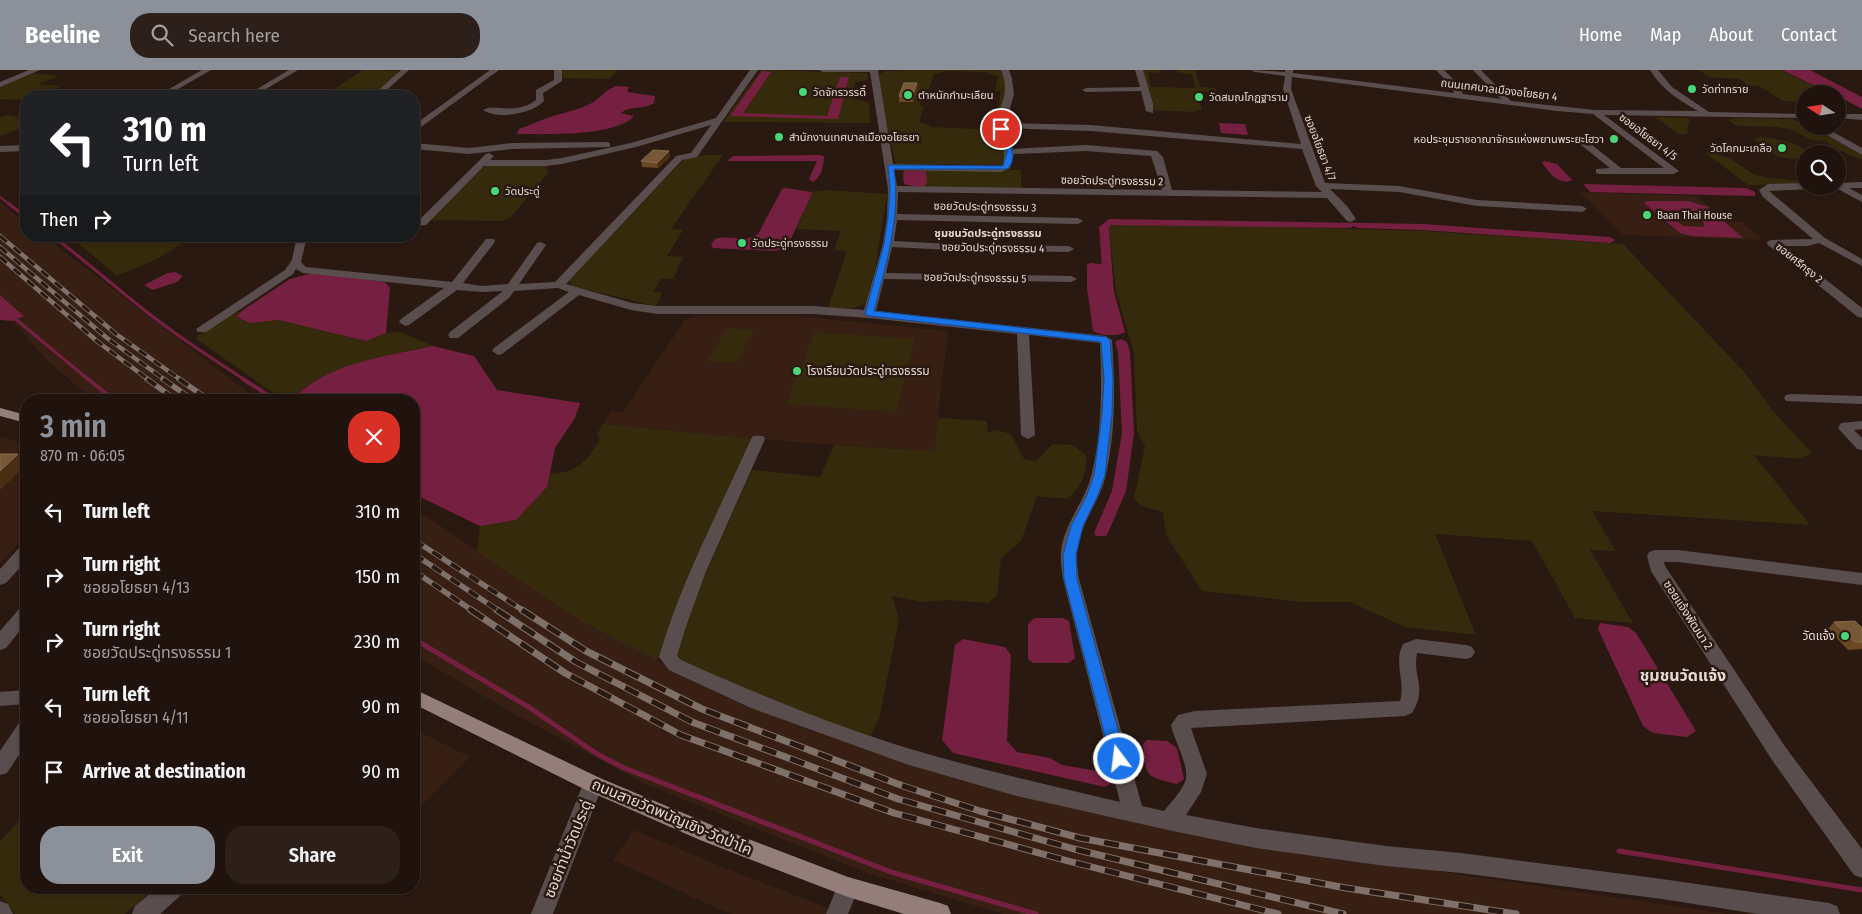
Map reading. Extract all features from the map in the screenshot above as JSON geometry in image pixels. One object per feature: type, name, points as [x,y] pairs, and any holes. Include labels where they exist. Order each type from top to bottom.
[{"type":"main road","points":[[0,412],[20,417]]},
{"type":"main road","name":"ถนนสายวัดพนัญเชิง-วัดป่าโค","points":[[420,699],[593,784],[707,833],[848,887],[940,914]]},
{"type":"street","points":[[0,85],[36,70]]},
{"type":"street","points":[[172,90],[207,70]]},
{"type":"street","points":[[259,90],[294,70]]},
{"type":"street","points":[[383,90],[405,70]]},
{"type":"street","points":[[420,125],[495,70]]},
{"type":"street","points":[[487,110],[522,112],[531,108],[540,101],[539,92],[558,81],[558,70]]},
{"type":"street","points":[[558,285],[679,158],[694,155],[754,70]]},
{"type":"street","points":[[823,70],[874,70],[881,126],[893,189],[892,217],[888,244],[869,314]]},
{"type":"street","points":[[890,167],[1001,169],[1006,166],[1010,152],[1002,134],[1002,125],[1011,90],[1011,81],[1005,70]]},
{"type":"street","points":[[1138,70],[1150,111]]},
{"type":"street","name":"ถนนเทศบาลเมืองอโยธยา 4","points":[[1255,70],[1289,72],[1460,97],[1595,112],[1796,114]]},
{"type":"street","points":[[1440,70],[1454,85],[1460,97]]},
{"type":"street","points":[[1477,70],[1509,103]]},
{"type":"street","points":[[1654,70],[1658,79],[1671,91],[1706,113]]},
{"type":"street","name":"ซอยอโยธยา 4/7","points":[[1289,72],[1287,89],[1321,186],[1352,219]]},
{"type":"street","points":[[1086,90],[1145,90]]},
{"type":"street","name":"ซอยอโยธยา 4/5","points":[[1595,112],[1674,171],[1599,171]]},
{"type":"street","points":[[420,115],[432,116]]},
{"type":"street","points":[[1846,115],[1860,115]]},
{"type":"street","points":[[483,163],[562,161],[633,145],[717,122]]},
{"type":"street","points":[[1002,125],[1091,128],[1306,147]]},
{"type":"street","points":[[1831,135],[1862,152]]},
{"type":"street","points":[[1584,143],[1619,171]]},
{"type":"street","points":[[420,147],[469,151],[495,150],[520,145],[633,145]]},
{"type":"street","points":[[0,149],[20,148]]},
{"type":"street","points":[[420,151],[423,148]]},
{"type":"street","points":[[1010,152],[1086,148],[1154,153],[1158,157],[1168,194]]},
{"type":"street","points":[[420,223],[495,150]]},
{"type":"street","points":[[1321,186],[1399,189],[1477,203],[1582,209]]},
{"type":"street","points":[[1846,186],[1862,186]]},
{"type":"street","points":[[1796,187],[1768,187],[1764,190],[1766,195],[1821,240],[1862,263]]},
{"type":"street","name":"ซอยวัดประดู่ทรงธรรม 2","points":[[893,189],[1330,196]]},
{"type":"street","points":[[1846,190],[1862,199]]},
{"type":"street","name":"ซอยวัดประดู่ทรงธรรม 3","points":[[892,217],[1078,221]]},
{"type":"street","points":[[405,322],[455,286],[490,240]]},
{"type":"street","name":"ซอยศรีกรุง 2","points":[[1821,240],[1807,243],[1772,243],[1862,314]]},
{"type":"street","points":[[300,267],[302,242]]},
{"type":"street","name":"ซอยวัดประดู่ทรงธรรม 4","points":[[888,244],[960,248],[1069,249]]},
{"type":"street","points":[[454,335],[505,296],[541,245]]},
{"type":"street","points":[[202,329],[300,267],[482,289],[558,285],[631,306],[657,310],[813,310],[869,314],[1106,340],[1107,414],[1099,475],[1093,495],[1077,526],[1070,551],[1070,579],[1134,814]]},
{"type":"street","name":"ซอยวัดประดู่ทรงธรรม 5","points":[[880,276],[1071,279]]},
{"type":"street","points":[[498,351],[577,291]]},
{"type":"street","points":[[1023,332],[1028,435]]},
{"type":"street","points":[[1791,398],[1862,400]]},
{"type":"street","points":[[1862,425],[1846,426],[1845,428],[1862,446]]},
{"type":"street","points":[[758,438],[675,630],[668,657],[675,665],[758,703],[906,756],[1013,786],[1168,821],[1256,838],[1386,856],[1461,863],[1662,889],[1829,914]]},
{"type":"street","name":"ซอยแจ้งพัฒนา 2","points":[[1862,579],[1678,556],[1660,555],[1655,556],[1654,559],[1725,674],[1780,757],[1843,837],[1862,868]]},
{"type":"street","points":[[0,579],[20,557]]},
{"type":"street","points":[[0,643],[20,619]]},
{"type":"street","points":[[1168,821],[1194,787],[1197,774],[1182,734],[1181,725],[1185,721],[1195,718],[1405,708],[1409,703],[1411,684],[1406,655],[1409,649],[1416,646],[1466,652]]},
{"type":"street","points":[[0,699],[20,697]]},
{"type":"street","points":[[0,767],[20,738]]},
{"type":"street","name":"ซอยท่าน้ำวัดประดู่","points":[[542,914],[593,784]]},
{"type":"street","points":[[837,914],[848,887]]},
{"type":"street","points":[[143,914],[166,894]]},
{"type":"shaded area","points":[[363,70],[403,71],[381,90],[333,90]]},
{"type":"shaded area","points":[[560,70],[618,70],[610,79],[562,78]]},
{"type":"shaded area","points":[[761,70],[867,73],[868,80],[855,82],[853,99],[869,102],[870,123],[723,122]]},
{"type":"shaded area","points":[[1003,70],[1008,82],[997,125],[1006,150],[1005,165],[896,164],[883,111],[879,74],[886,71]],"holes":[[[948,71],[986,72],[998,76],[995,91],[1001,91],[998,109],[994,109],[991,124],[979,126],[978,129],[930,127],[930,125],[919,122],[924,106],[920,105],[925,89],[929,89],[934,74]]]},
{"type":"shaded area","points":[[1141,70],[1161,70],[1161,73],[1148,72],[1151,87],[1195,88],[1192,74],[1178,73],[1177,70],[1195,70],[1200,87],[1215,88],[1217,92],[1197,91],[1202,110],[1195,110],[1195,112],[1146,110]]},
{"type":"shaded area","points":[[1699,70],[1780,70],[1812,85],[1796,85],[1796,102],[1783,101],[1759,86],[1748,85],[1740,79],[1709,77]]},
{"type":"shaded area","points":[[1782,70],[1810,70],[1839,85],[1813,85]]},
{"type":"shaded area","points":[[762,71],[771,72],[743,113],[827,116],[840,77],[849,77],[838,119],[730,116]]},
{"type":"shaded area","points":[[30,73],[59,76],[38,84],[61,86],[52,90],[20,90],[20,100],[0,99],[0,86]]},
{"type":"shaded area","points":[[616,86],[629,87],[627,92],[655,96],[654,103],[645,107],[625,110],[621,113],[634,116],[625,123],[612,128],[579,133],[517,134],[519,129],[594,102]]},
{"type":"shaded area","points":[[1846,89],[1862,97],[1862,109],[1846,100]]},
{"type":"shaded area","points":[[6,115],[20,117],[20,128],[0,136],[0,118]]},
{"type":"shaded area","points":[[1655,117],[1687,118],[1691,120],[1687,127],[1688,134],[1678,134]]},
{"type":"shaded area","points":[[1736,118],[1791,119],[1796,121],[1796,132],[1777,127],[1741,126],[1733,124],[1729,120]]},
{"type":"shaded area","points":[[1219,123],[1245,124],[1248,135],[1221,133]]},
{"type":"shaded area","points":[[1802,135],[1825,135],[1844,145],[1830,145],[1826,142],[1810,139]]},
{"type":"shaded area","points":[[1758,137],[1773,139],[1796,145],[1796,158],[1777,156],[1754,139]]},
{"type":"shaded area","points":[[1846,146],[1862,155],[1862,160],[1846,153]]},
{"type":"shaded area","points":[[1704,152],[1731,159],[1753,174],[1768,178],[1796,180],[1796,184],[1748,185]]},
{"type":"shaded area","points":[[705,155],[723,155],[671,229],[683,230],[667,256],[683,257],[673,279],[661,279],[653,292],[662,293],[656,306],[572,286],[569,281],[684,159]]},
{"type":"shaded area","points":[[733,156],[824,156],[823,167],[813,182],[809,179],[817,161],[727,161]]},
{"type":"shaded area","points":[[1544,161],[1557,164],[1572,180],[1563,181],[1555,178],[1542,163]]},
{"type":"shaded area","points":[[493,164],[546,166],[548,173],[510,218],[502,221],[433,220],[432,217],[484,167]]},
{"type":"shaded area","points":[[905,170],[926,171],[927,182],[925,186],[917,187],[904,184],[903,174]]},
{"type":"shaded area","points":[[919,170],[1021,170],[1021,189],[917,187]]},
{"type":"shaded area","points":[[1583,184],[1746,188],[1755,192],[1755,196],[1590,192]]},
{"type":"shaded area","points":[[782,189],[811,192],[812,194],[787,247],[776,251],[713,248],[711,245],[715,239],[742,239],[758,234]]},
{"type":"shaded area","points":[[825,190],[887,194],[875,270],[865,304],[853,308],[828,308],[847,251],[834,250],[841,231],[796,229],[812,194],[811,192]]},
{"type":"shaded area","points":[[1580,192],[1696,196],[1727,222],[1742,222],[1763,240],[1623,235]]},
{"type":"shaded area","points":[[1647,201],[1688,201],[1708,207],[1743,238],[1692,236],[1680,233],[1644,203]],"holes":[[[1673,210],[1688,212],[1704,223],[1704,227],[1683,226],[1666,212]]]},
{"type":"shaded area","points":[[0,202],[20,218],[20,242],[52,242],[250,394],[86,394],[48,361],[12,321],[24,315],[0,295]]},
{"type":"shaded area","points":[[1150,223],[1424,231],[1623,244],[1746,374],[1772,410],[1812,453],[1800,459],[1754,455],[1810,525],[1592,511],[1616,551],[1590,550],[1633,623],[1575,618],[1532,541],[1435,534],[1476,635],[1405,627],[1350,602],[1303,602],[1202,591],[1166,535],[1163,512],[1142,506],[1134,498],[1145,446],[1137,432],[1134,353],[1116,292],[1109,227],[1112,225]]},
{"type":"shaded area","points":[[77,242],[184,242],[159,258],[117,276]]},
{"type":"shaded area","points":[[1090,263],[1111,265],[1114,292],[1125,332],[1122,334],[1109,335],[1093,331],[1087,288],[1087,265]]},
{"type":"shaded area","points":[[175,272],[183,276],[177,282],[153,290],[144,285],[168,273]]},
{"type":"shaded area","points":[[312,273],[385,282],[390,288],[386,333],[366,341],[279,320],[250,323],[237,317],[243,310],[290,279]]},
{"type":"shaded area","points":[[0,295],[24,316],[12,321],[0,320]]},
{"type":"shaded area","points":[[243,310],[237,317],[250,323],[279,320],[366,341],[386,333],[400,332],[433,346],[376,358],[340,369],[322,377],[298,394],[277,394],[195,338],[228,316]]},
{"type":"shaded area","name":"โรงเรียนวัดประดู่ทรงธรรม","points":[[696,316],[798,316],[948,331],[934,451],[808,443],[603,424],[611,411],[623,412],[685,320]]},
{"type":"shaded area","points":[[727,328],[754,330],[736,363],[707,361]]},
{"type":"shaded area","points":[[815,332],[915,339],[896,412],[786,404]]},
{"type":"shaded area","points":[[433,346],[474,356],[497,390],[580,403],[575,418],[555,448],[547,487],[516,520],[480,526],[420,497],[420,394],[298,394],[322,377],[340,369],[376,358]]},
{"type":"shaded area","points":[[938,418],[987,421],[988,433],[996,430],[1011,434],[1024,459],[1036,461],[1053,444],[1073,445],[1086,455],[1085,473],[1080,485],[1067,499],[1037,496],[1021,541],[1001,558],[997,596],[988,603],[947,600],[923,602],[892,596],[899,619],[879,719],[870,737],[762,698],[678,664],[674,655],[685,620],[752,470],[820,477],[834,445],[934,451]]},
{"type":"shaded area","points":[[603,424],[751,438],[661,656],[656,660],[586,624],[477,552],[480,526],[516,520],[547,487],[550,474],[568,471],[586,460],[600,439],[597,434]]},
{"type":"shaded area","points":[[0,437],[20,442],[20,542],[0,563]]},
{"type":"shaded area","points":[[420,512],[586,624],[656,660],[757,707],[905,763],[1387,864],[1729,914],[1003,914],[867,873],[648,785],[516,715],[420,659]]},
{"type":"shaded area","points":[[1034,618],[1063,618],[1069,621],[1075,658],[1069,663],[1033,663],[1028,659],[1028,624]]},
{"type":"shaded area","points":[[1600,623],[1628,627],[1636,633],[1696,731],[1687,737],[1653,733],[1643,726],[1598,629]]},
{"type":"shaded area","points":[[963,639],[1005,647],[1011,655],[1007,741],[1017,752],[1050,758],[1062,765],[1103,772],[1110,776],[1110,784],[1105,787],[953,753],[942,740],[955,645]]},
{"type":"shaded area","points":[[420,732],[470,757],[420,807]]},
{"type":"shaded area","points":[[1147,740],[1167,741],[1177,748],[1184,779],[1177,784],[1158,779],[1149,773],[1146,769],[1143,744]]},
{"type":"shaded area","points":[[20,820],[20,894],[148,894],[125,914],[15,914],[0,894],[0,842]]},
{"type":"shaded area","points":[[634,830],[828,908],[826,914],[733,914],[712,906],[613,860]]},
{"type":"building","points":[[904,83],[917,83],[912,97],[899,96]]},
{"type":"building","points":[[653,150],[669,151],[657,163],[641,161]]},
{"type":"building","points":[[0,454],[18,454],[0,471]]},
{"type":"building","points":[[1855,621],[1862,628],[1862,642],[1855,642],[1834,622]]},
{"type":"waterway","points":[[0,197],[9,204]]},
{"type":"waterway","points":[[8,203],[20,212]]},
{"type":"waterway","points":[[1108,281],[1104,227],[1109,222],[1350,225]]},
{"type":"waterway","points":[[1358,225],[1423,227],[1610,240]]},
{"type":"waterway","points":[[60,242],[160,322],[245,380]]},
{"type":"waterway","points":[[13,317],[89,380]]},
{"type":"waterway","points":[[1101,533],[1119,491],[1128,433],[1124,352],[1121,342]]},
{"type":"waterway","points":[[88,379],[107,394]]},
{"type":"waterway","points":[[243,379],[267,394]]},
{"type":"waterway","points":[[420,643],[530,708],[597,754],[624,768],[891,872],[1036,914]]},
{"type":"waterway","points":[[1619,851],[1862,890]]},
{"type":"railway","points":[[0,236],[116,334],[181,380]]},
{"type":"railway","points":[[0,247],[107,338],[165,380]]},
{"type":"railway","points":[[0,257],[98,342],[149,380]]},
{"type":"railway","points":[[147,379],[168,394]]},
{"type":"railway","points":[[163,379],[184,394]]},
{"type":"railway","points":[[179,379],[200,394]]},
{"type":"railway","points":[[420,544],[524,611]]},
{"type":"railway","points":[[420,558],[499,611]]},
{"type":"railway","points":[[420,575],[473,611]]},
{"type":"railway","points":[[471,610],[565,673],[681,735],[894,813],[1068,861],[1278,914]]},
{"type":"railway","points":[[497,610],[576,662],[692,722],[898,799],[1074,849],[1343,914]]},
{"type":"railway","points":[[522,610],[586,651],[702,709],[903,786],[980,811],[1080,838],[1346,888],[1516,914]]},
{"type":"place","name":"วัดท่าทราย","points":[[1692,89]]},
{"type":"place","name":"วัดจักรวรรดิ์","points":[[803,92]]},
{"type":"place","name":"ตำหนักกำมะเลียน","points":[[908,95]]},
{"type":"place","name":"วัดสมณโกฏฐาราม","points":[[1199,97]]},
{"type":"place","name":"สำนักงานเทศบาลเมืองอโยธยา","points":[[779,137]]},
{"type":"place","name":"หอประชุมราชอาณาจักรแห่งพยานพระยะโฮวา","points":[[1614,139]]},
{"type":"place","name":"วัดโคกมะเกลือ","points":[[1782,148]]},
{"type":"place","name":"วัดประดู่","points":[[495,191]]},
{"type":"place","name":"Baan Thai House","points":[[1647,215]]},
{"type":"place","name":"วัดประดู่ทรงธรรม","points":[[742,243]]},
{"type":"place","name":"โรงเรียนวัดประดู่ทรงธรรม","points":[[797,371]]},
{"type":"place","name":"วัดแจ้ง","points":[[1845,636]]},
{"type":"district","name":"ชุมชนวัดประดู่ทรงธรรม","points":[[988,233]]},
{"type":"district","name":"ชุมชนวัดแจ้ง","points":[[1683,675]]},
{"type":"route","points":[[1001,129],[1010,152],[1004,168],[890,167],[893,189],[892,217],[888,244],[869,314],[1106,340],[1107,414],[1099,475],[1093,495],[1077,526],[1070,551],[1070,579],[1119,759]]}]
